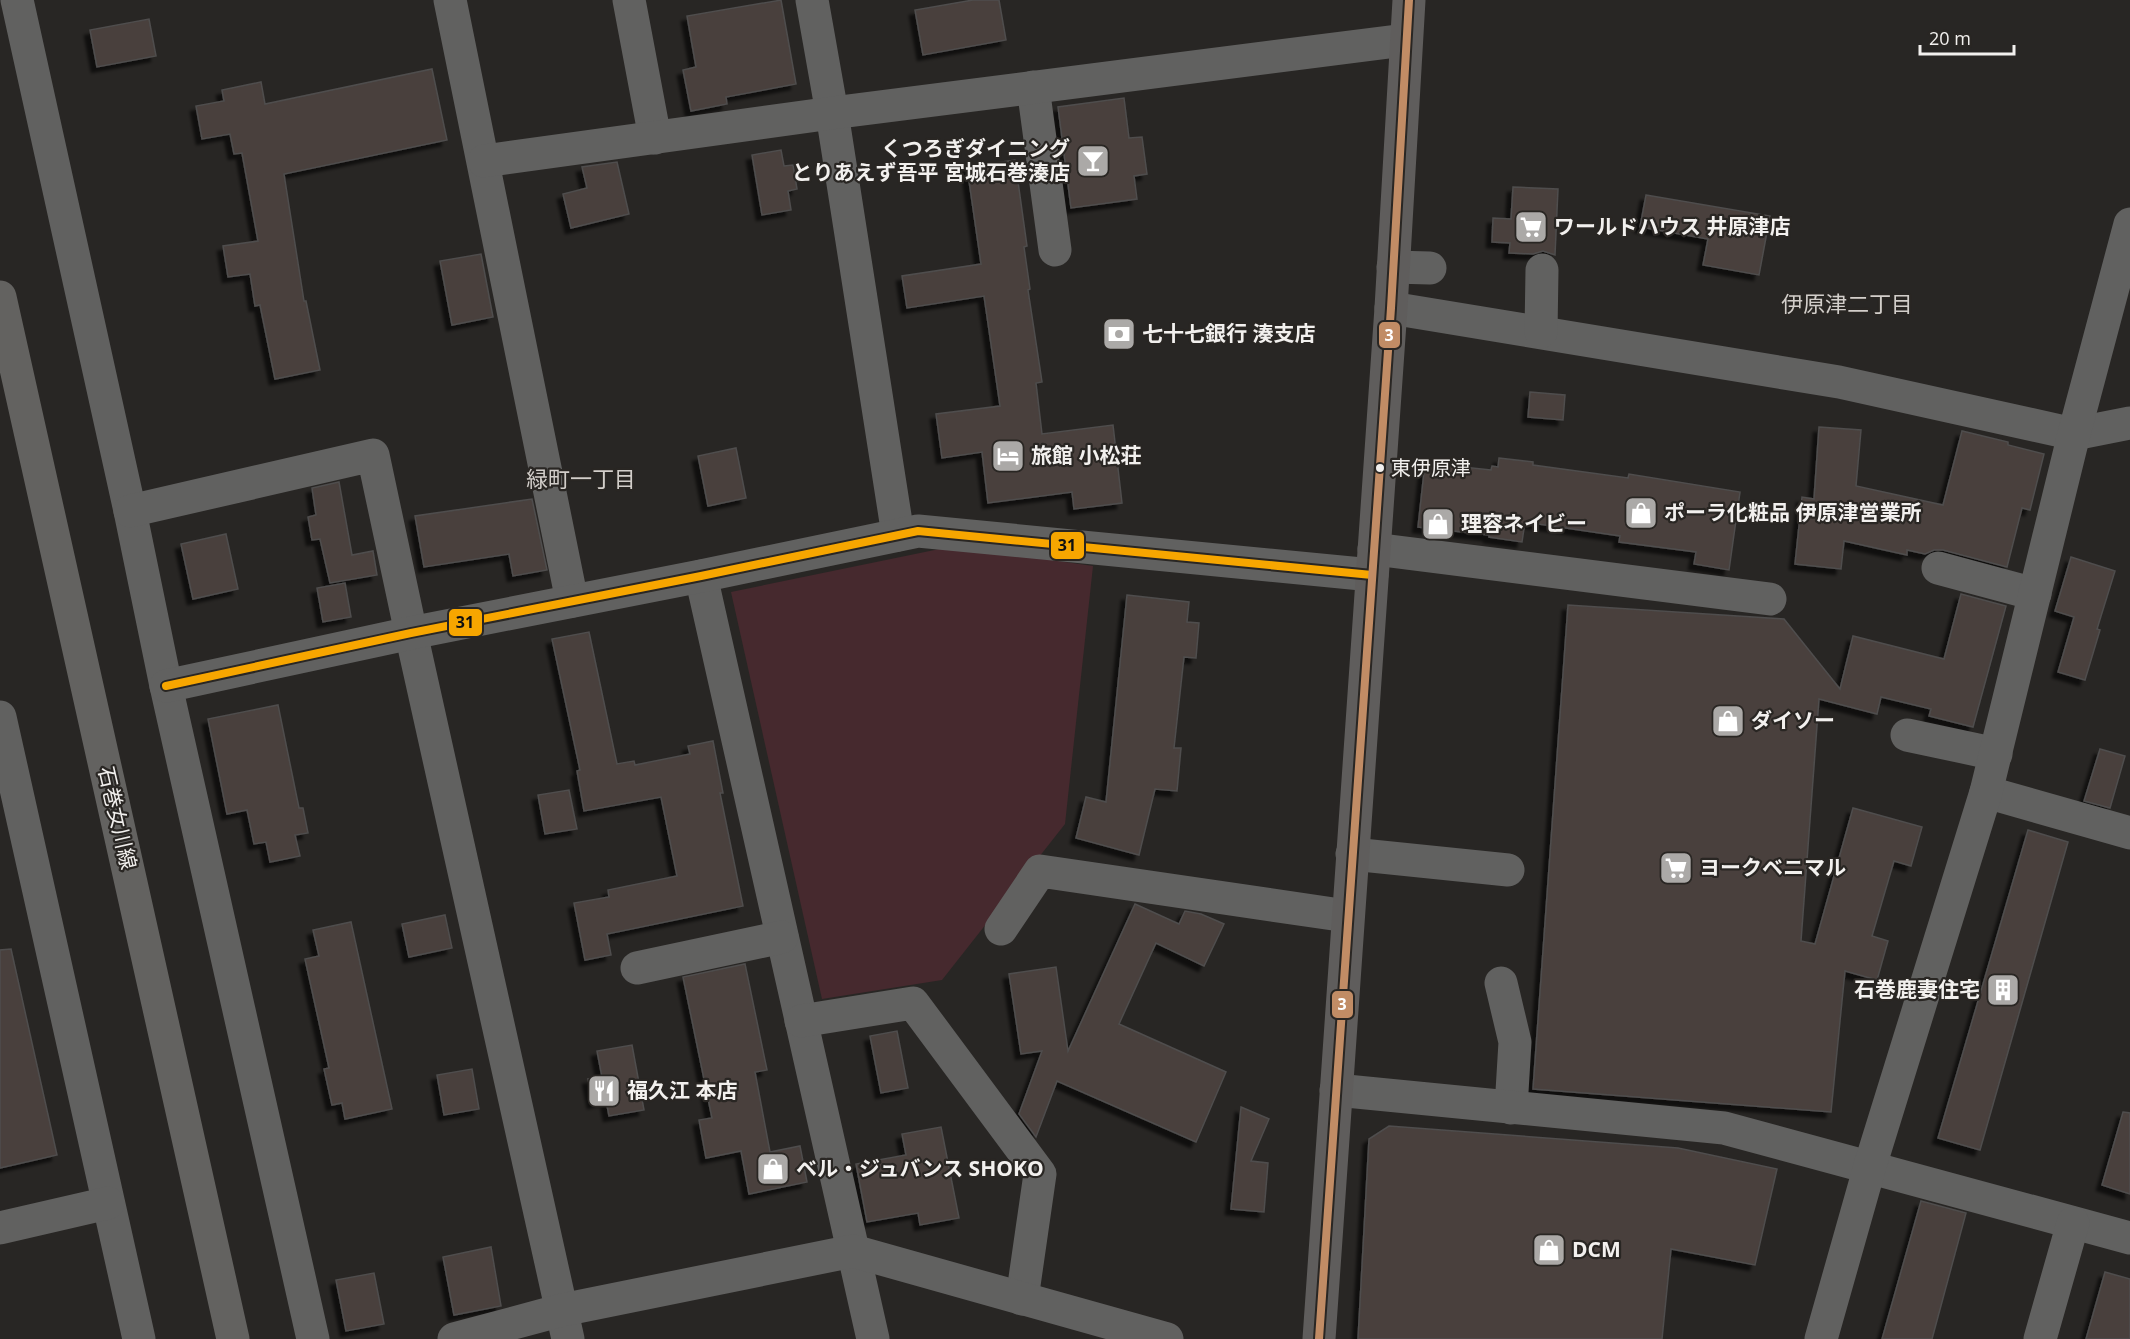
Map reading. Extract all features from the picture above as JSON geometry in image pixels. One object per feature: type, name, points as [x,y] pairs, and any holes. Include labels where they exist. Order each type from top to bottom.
[{"type":"highway","points":[[1319,1339],[1391,308],[1409,0]]},
{"type":"main road","name":"石巻女川線","points":[[0,297],[233,1339]]},
{"type":"street","points":[[17,0],[130,511],[166,686],[313,1339]]},
{"type":"street","points":[[450,0],[572,601]]},
{"type":"street","points":[[630,0],[655,138]]},
{"type":"street","points":[[812,0],[832,113],[898,535]]},
{"type":"street","points":[[484,161],[832,113],[1406,40]]},
{"type":"street","points":[[1033,87],[1055,250]]},
{"type":"street","points":[[1821,1339],[1870,1166],[1986,792],[2074,434],[2130,224]]},
{"type":"street","points":[[1393,267],[1430,268]]},
{"type":"street","points":[[1541,332],[1542,270]]},
{"type":"street","points":[[1391,308],[1839,382],[2074,434],[2130,423]]},
{"type":"street","points":[[130,511],[373,455],[565,1324]]},
{"type":"street","points":[[166,686],[411,633],[918,531],[1373,562],[1770,599]]},
{"type":"street","points":[[1938,568],[2035,594]]},
{"type":"street","points":[[701,576],[873,1339]]},
{"type":"street","points":[[0,717],[139,1339]]},
{"type":"street","points":[[1907,735],[1995,754]]},
{"type":"street","points":[[1986,792],[2130,833]]},
{"type":"street","points":[[1352,854],[1508,870]]},
{"type":"street","points":[[1001,929],[1040,870],[1347,916]]},
{"type":"street","points":[[637,968],[782,937]]},
{"type":"street","points":[[1501,983],[1515,1042],[1511,1107]]},
{"type":"street","points":[[801,1021],[913,1003],[1040,1174],[1022,1299]]},
{"type":"street","points":[[1336,1090],[1725,1128],[2130,1238]]},
{"type":"street","points":[[0,1228],[108,1203]]},
{"type":"street","points":[[2040,1339],[2073,1223]]},
{"type":"street","points":[[454,1339],[565,1324],[853,1251],[1022,1299],[1130,1334],[1167,1339]]},
{"type":"shaded area","points":[[954,546],[1093,566],[1065,824],[942,980],[822,999],[731,592]]},
{"type":"building","points":[[781,0],[796,84],[726,97],[727,104],[691,111],[683,70],[696,67],[687,16]]},
{"type":"building","points":[[973,0],[999,0],[1006,40],[923,55],[915,10]]},
{"type":"building","points":[[149,19],[156,56],[97,67],[90,30]]},
{"type":"building","points":[[432,69],[447,140],[284,174],[304,301],[306,301],[320,370],[275,379],[260,305],[255,306],[250,274],[228,277],[223,246],[258,241],[242,153],[234,154],[230,134],[202,139],[196,106],[224,101],[222,90],[261,82],[265,104]]},
{"type":"building","points":[[1124,98],[1129,138],[1142,137],[1147,174],[1134,176],[1137,199],[1071,208],[1058,107]]},
{"type":"building","points":[[781,150],[784,166],[793,165],[797,189],[788,191],[791,210],[762,215],[752,155]]},
{"type":"building","points":[[1015,160],[1027,246],[1024,247],[1030,289],[1028,290],[1042,382],[1036,383],[1042,434],[1113,425],[1122,503],[1074,509],[1072,492],[988,503],[982,452],[942,458],[936,414],[1000,406],[984,296],[907,308],[902,276],[981,264],[967,167]]},
{"type":"building","points":[[617,162],[629,214],[571,228],[563,194],[587,188],[582,167]]},
{"type":"building","points":[[1513,187],[1558,189],[1555,255],[1543,251],[1533,254],[1509,253],[1510,243],[1492,242],[1493,218],[1511,219]]},
{"type":"building","points":[[1646,195],[1770,216],[1759,275],[1703,265],[1708,239],[1640,227]]},
{"type":"building","points":[[481,254],[493,317],[452,325],[440,261]]},
{"type":"building","points":[[1530,392],[1565,395],[1563,420],[1528,417]]},
{"type":"building","points":[[1819,427],[1861,430],[1856,486],[1943,505],[1962,431],[2008,442],[2008,445],[2044,454],[2030,510],[2022,508],[2007,567],[1943,550],[1934,550],[1925,554],[1907,550],[1907,555],[1844,541],[1841,569],[1795,564],[1802,497],[1814,499]]},
{"type":"building","points":[[736,448],[746,498],[708,506],[698,456]]},
{"type":"building","points":[[1499,458],[1628,478],[1629,474],[1740,492],[1729,570],[1694,564],[1696,552],[1619,542],[1620,536],[1525,522],[1522,542],[1489,537],[1489,535],[1418,527],[1425,463],[1491,470],[1492,466],[1498,467]]},
{"type":"building","points":[[339,482],[352,555],[373,551],[377,575],[330,583],[320,539],[312,540],[308,517],[316,515],[312,488]]},
{"type":"building","points":[[532,499],[547,570],[513,576],[509,554],[424,567],[415,516]]},
{"type":"building","points":[[226,534],[238,589],[193,599],[181,544]]},
{"type":"building","points":[[2071,557],[2115,571],[2097,629],[2100,630],[2085,680],[2058,672],[2074,617],[2055,611]]},
{"type":"building","points":[[345,583],[351,617],[323,622],[317,588]]},
{"type":"building","points":[[1961,594],[2006,606],[1973,727],[1929,716],[1931,709],[1881,697],[1877,714],[1819,699],[1801,941],[1815,944],[1853,808],[1922,827],[1911,866],[1894,861],[1872,936],[1888,941],[1877,980],[1845,971],[1831,1112],[1533,1089],[1568,605],[1784,619],[1840,689],[1853,636],[1944,659]]},
{"type":"building","points":[[1127,595],[1189,602],[1187,622],[1199,623],[1196,658],[1184,657],[1174,748],[1181,748],[1177,791],[1155,789],[1139,855],[1076,838],[1086,797],[1106,802]]},
{"type":"building","points":[[589,632],[617,764],[634,761],[635,765],[690,754],[688,746],[713,741],[723,793],[720,793],[743,906],[607,934],[611,955],[585,960],[574,903],[609,897],[608,890],[677,876],[661,797],[584,811],[577,771],[580,770],[552,639]]},
{"type":"building","points":[[278,705],[299,808],[303,808],[308,833],[295,835],[300,856],[270,862],[266,842],[254,844],[247,810],[227,814],[208,719]]},
{"type":"building","points":[[2100,749],[2125,756],[2110,808],[2084,801]]},
{"type":"building","points":[[569,790],[577,829],[545,834],[538,795]]},
{"type":"building","name":"石巻鹿妻住宅","points":[[2028,830],[2068,842],[1980,1150],[1938,1138]]},
{"type":"building","points":[[1135,904],[1179,924],[1185,911],[1201,914],[1224,924],[1204,966],[1156,943],[1119,1024],[1226,1072],[1196,1142],[1057,1081],[1036,1137],[1019,1114],[1042,1051],[1021,1054],[1009,974],[1056,967],[1068,1051]]},
{"type":"building","points":[[445,915],[452,948],[409,957],[402,924]]},
{"type":"building","points":[[351,922],[392,1109],[345,1119],[342,1103],[332,1105],[324,1069],[329,1068],[305,959],[319,956],[313,930]]},
{"type":"building","points":[[11,949],[57,1155],[0,1168],[0,950]]},
{"type":"building","points":[[745,964],[767,1070],[755,1072],[770,1152],[800,1146],[807,1182],[749,1194],[741,1151],[706,1158],[699,1120],[712,1118],[683,977]]},
{"type":"building","points":[[897,1031],[908,1088],[881,1093],[870,1036]]},
{"type":"building","points":[[632,1045],[644,1110],[609,1116],[606,1100],[593,1103],[588,1079],[602,1077],[597,1051]]},
{"type":"building","points":[[472,1069],[479,1109],[444,1115],[437,1075]]},
{"type":"building","points":[[1241,1107],[1269,1119],[1251,1161],[1268,1163],[1264,1212],[1231,1209]]},
{"type":"building","points":[[2123,1112],[2130,1113],[2130,1194],[2102,1185]]},
{"type":"building","points":[[1389,1126],[1678,1148],[1777,1169],[1755,1265],[1671,1249],[1662,1339],[1358,1339],[1369,1139]]},
{"type":"building","points":[[941,1127],[959,1218],[920,1225],[918,1213],[867,1222],[856,1164],[906,1155],[902,1134]]},
{"type":"building","points":[[1921,1201],[1966,1213],[1932,1339],[1882,1339]]},
{"type":"building","points":[[491,1247],[501,1306],[454,1315],[443,1257]]},
{"type":"building","points":[[2105,1272],[2130,1279],[2130,1339],[2086,1339]]},
{"type":"building","points":[[374,1273],[384,1324],[346,1331],[336,1280]]},
{"type":"transit line","name":"3","points":[[1319,1339],[1391,308],[1409,0]]},
{"type":"transit line","name":"31","points":[[166,686],[411,633],[918,531],[1372,575]]},
{"type":"place","name":"くつろぎダイニング とりあえず吾平 宮城石巻湊店","points":[[1093,161]]},
{"type":"place","name":"ワールドハウス 井原津店","points":[[1531,227]]},
{"type":"place","name":"七十七銀行 湊支店","points":[[1119,334]]},
{"type":"place","name":"旅館 小松荘","points":[[1008,456]]},
{"type":"place","name":"東伊原津","points":[[1380,468]]},
{"type":"place","name":"ポーラ化粧品 伊原津営業所","points":[[1641,513]]},
{"type":"place","name":"理容ネイビー","points":[[1438,524]]},
{"type":"place","name":"ダイソー","points":[[1728,721]]},
{"type":"place","name":"ヨークベニマル","points":[[1676,868]]},
{"type":"place","name":"石巻鹿妻住宅","points":[[2003,990]]},
{"type":"place","name":"福久江 本店","points":[[604,1091]]},
{"type":"place","name":"ベル・ジュバンス SHOKO","points":[[773,1169]]},
{"type":"place","name":"DCM","points":[[1549,1250]]},
{"type":"district","name":"伊原津二丁目","points":[[1847,304]]},
{"type":"district","name":"緑町一丁目","points":[[581,479]]}]
